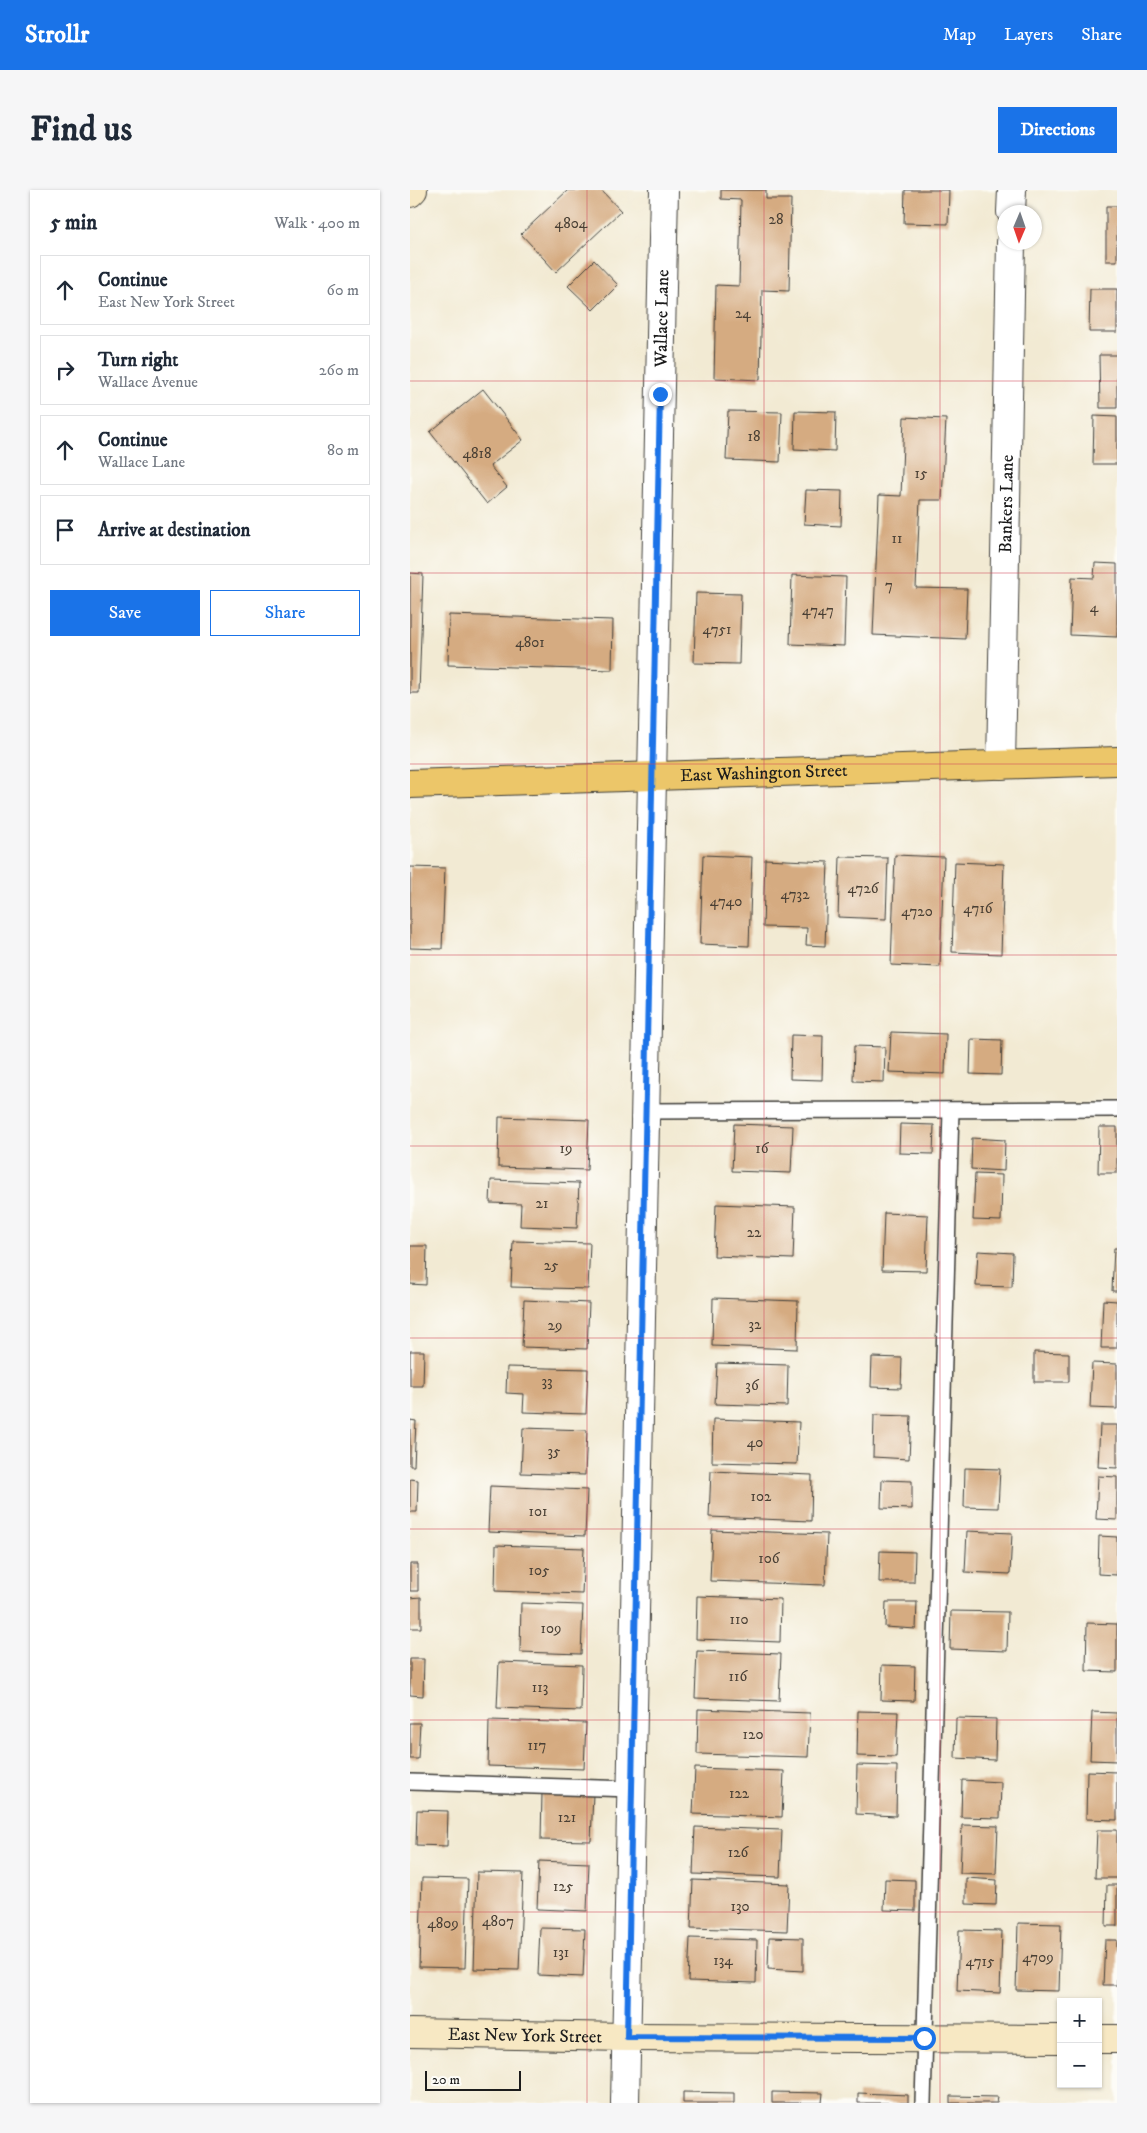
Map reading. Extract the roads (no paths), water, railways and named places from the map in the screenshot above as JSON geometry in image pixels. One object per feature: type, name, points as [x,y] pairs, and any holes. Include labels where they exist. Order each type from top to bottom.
[{"type":"main road","points":[[410,193],[413,190]]},
{"type":"main road","name":"East Washington Street","points":[[410,784],[1117,761]]},
{"type":"main road","name":"East New York Street","points":[[410,2033],[627,2037],[1057,2039]]},
{"type":"main road","points":[[1102,2039],[1117,2039]]},
{"type":"street","name":"Wallace Lane","points":[[625,2103],[664,190]]},
{"type":"street","points":[[1012,190],[1012,205]]},
{"type":"street","name":"Bankers Lane","points":[[1001,765],[1011,250]]},
{"type":"lane","points":[[645,1111],[1117,1109]]},
{"type":"lane","points":[[923,2103],[951,1110]]},
{"type":"lane","points":[[410,1782],[632,1789]]}]
